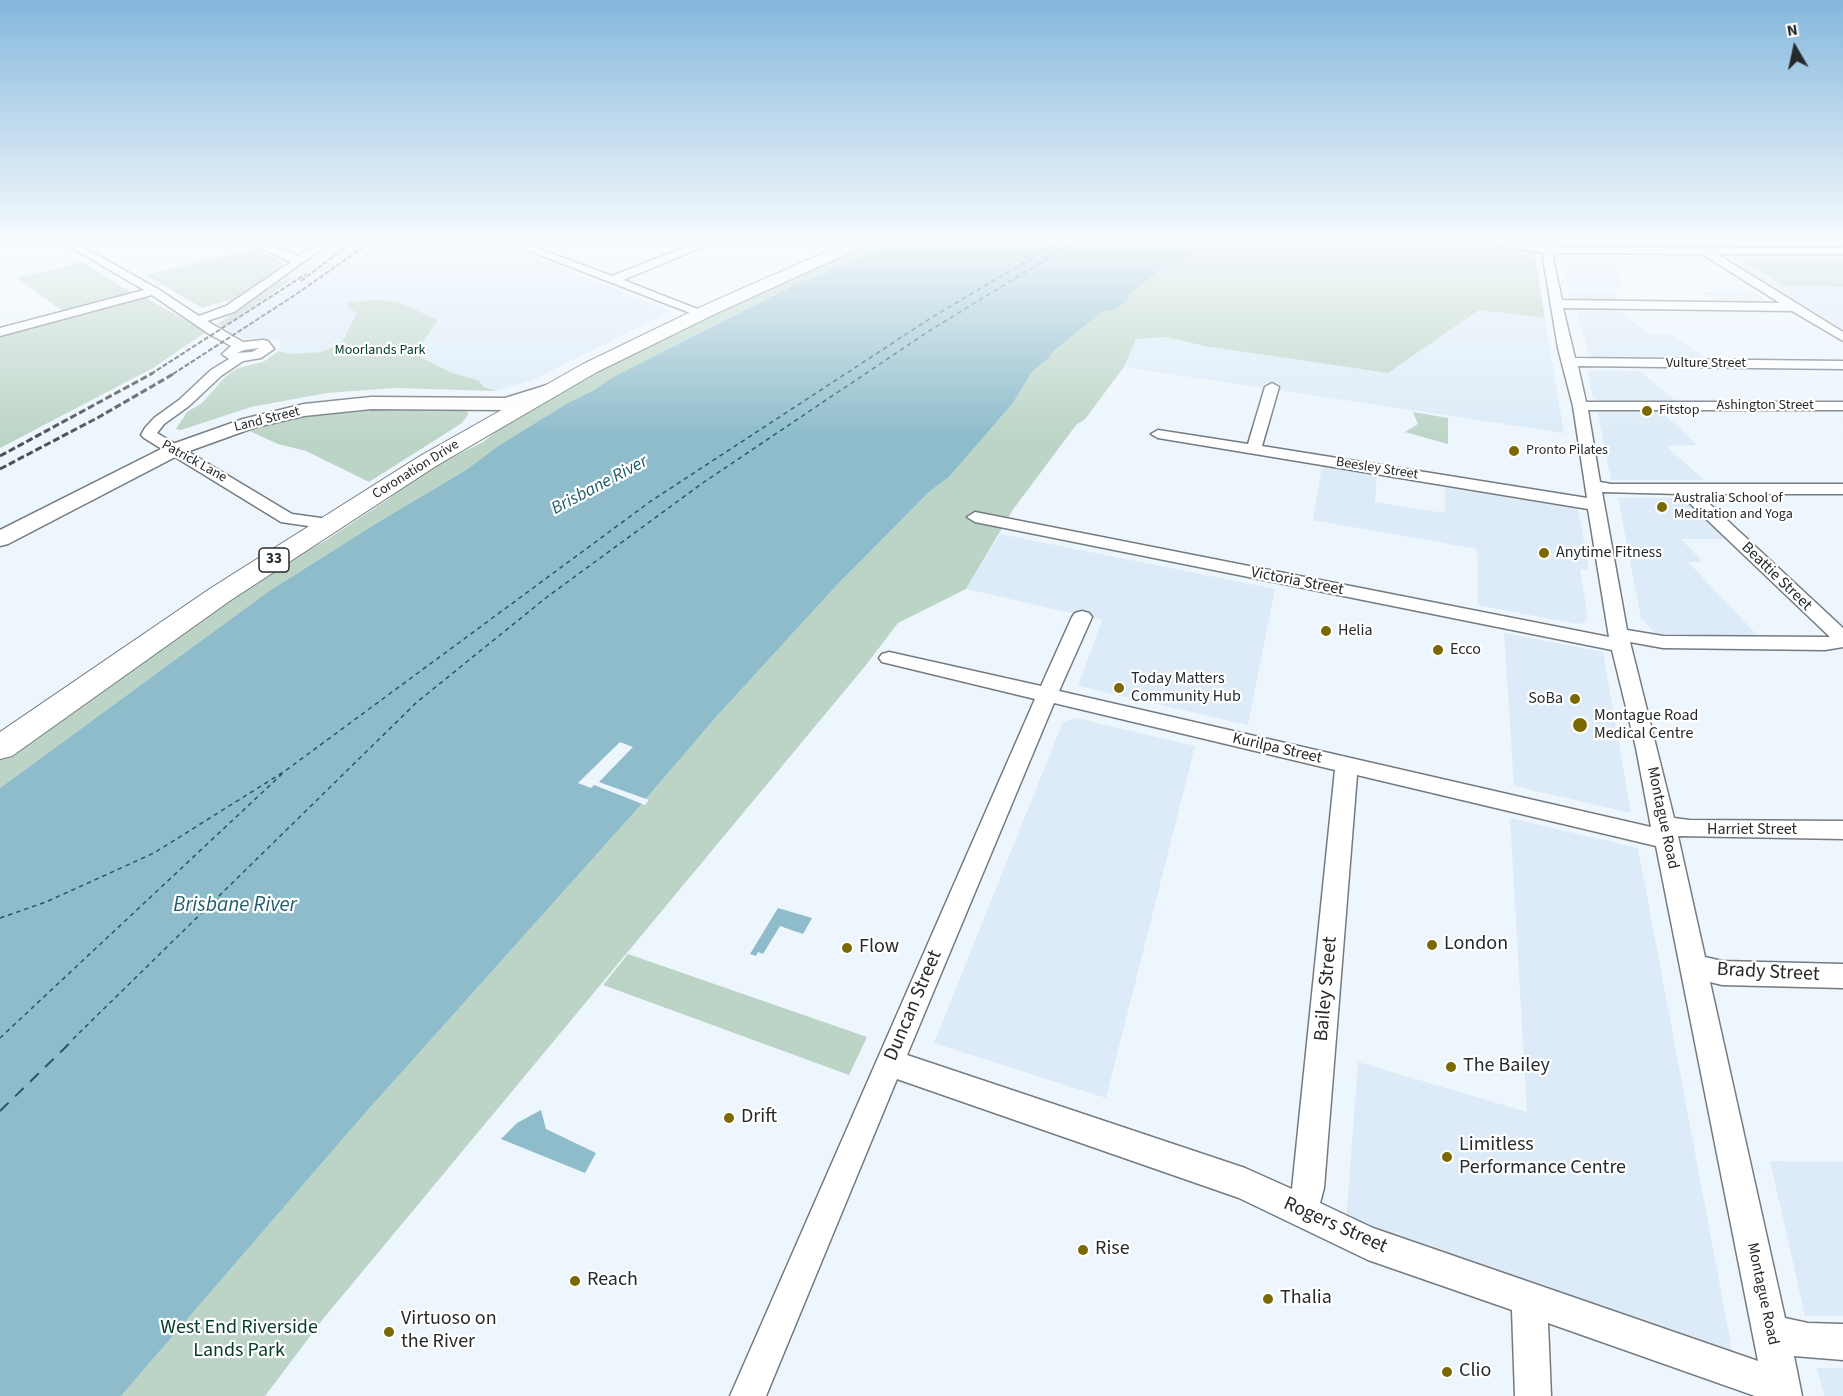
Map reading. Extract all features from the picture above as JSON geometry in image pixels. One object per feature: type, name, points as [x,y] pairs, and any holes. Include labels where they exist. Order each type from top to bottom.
[{"type":"highway","name":"Coronation Drive","points":[[0,733],[145,632],[315,522],[466,412],[500,404],[705,307]]},
{"type":"highway","name":"Coronation Drive","points":[[0,748],[221,594],[428,461],[556,386],[706,307]]},
{"type":"main road","points":[[500,404],[515,403],[556,386]]},
{"type":"main road","name":"Land Street","points":[[0,531],[169,448],[228,422],[308,403],[388,396],[476,398],[528,389]]},
{"type":"main road","name":"Land Street","points":[[0,539],[169,448],[238,426],[304,410],[383,402],[466,412]]},
{"type":"street","points":[[2,332],[94,307]]},
{"type":"street","points":[[178,307],[198,320],[233,307]]},
{"type":"street","points":[[687,307],[697,311]]},
{"type":"street","name":"Montague Road","points":[[1558,307],[1580,406],[1619,639],[1647,748],[1783,1392]]},
{"type":"street","points":[[1794,307],[1843,338]]},
{"type":"street","name":"Patrick Lane","points":[[198,320],[240,352],[184,403],[152,428],[149,435],[287,518],[315,522]]},
{"type":"street","name":"Vulture Street","points":[[1570,362],[1843,365]]},
{"type":"street","points":[[1254,449],[1272,387]]},
{"type":"street","name":"Ashington Street","points":[[1580,406],[1843,406]]},
{"type":"street","name":"Beesley Street","points":[[1158,434],[1596,505]]},
{"type":"street","points":[[1593,485],[1611,489],[1843,489]]},
{"type":"street","name":"Beattie Street","points":[[1683,488],[1843,640]]},
{"type":"street","name":"Victoria Street","points":[[975,517],[1619,639],[1663,642],[1825,644],[1843,640]]},
{"type":"street","name":"Duncan Street","points":[[748,1396],[1018,760],[1082,617]]},
{"type":"street","name":"Kurilpa Street","points":[[889,658],[1347,765],[1664,832]]},
{"type":"street","name":"Bailey Street","points":[[1301,1212],[1308,1188],[1347,765]]},
{"type":"street","name":"Harriet Street","points":[[1664,832],[1689,829],[1843,830]]},
{"type":"street","name":"Brady Street","points":[[1693,966],[1722,973],[1843,976]]},
{"type":"street","name":"Rogers Street","points":[[890,1063],[1245,1184],[1368,1243],[1783,1392]]},
{"type":"street","points":[[1529,1299],[1533,1396]]},
{"type":"street","points":[[1770,1329],[1790,1338],[1843,1342]]},
{"type":"shaded area","points":[[241,307],[661,307],[671,311],[535,379],[496,391],[484,387],[478,380],[452,373],[417,355],[417,350],[431,328],[357,312],[341,344],[320,352],[290,354],[279,351],[281,340],[242,338],[218,324]]},
{"type":"shaded area","points":[[1807,307],[1843,307],[1843,329]]},
{"type":"shaded area","points":[[1479,310],[1545,318],[1564,433],[1124,367],[1136,339],[1167,337],[1204,346],[1388,373]]},
{"type":"shaded area","points":[[1576,311],[1620,311],[1650,335],[1672,335],[1704,357],[1599,358],[1589,354]]},
{"type":"shaded area","points":[[1593,370],[1640,371],[1677,402],[1603,402],[1593,398],[1587,372]]},
{"type":"shaded area","points":[[1597,409],[1659,409],[1697,445],[1666,446],[1704,480],[1611,480]]},
{"type":"shaded area","points":[[1322,466],[1377,475],[1375,502],[1445,513],[1445,487],[1578,509],[1589,570],[1580,569],[1588,619],[1584,623],[1576,624],[1478,605],[1477,549],[1313,520]]},
{"type":"shaded area","points":[[1618,498],[1683,498],[1726,539],[1681,539],[1703,562],[1688,562],[1758,636],[1656,634],[1641,618]]},
{"type":"shaded area","points":[[1000,534],[1275,589],[1248,725],[1078,686],[1102,620],[966,589]]},
{"type":"shaded area","points":[[1504,633],[1603,652],[1631,813],[1514,786]]},
{"type":"shaded area","points":[[1076,718],[1195,746],[1106,1098],[934,1043],[1063,722]]},
{"type":"shaded area","points":[[1510,818],[1638,848],[1733,1355],[1346,1223],[1358,1062],[1527,1112]]},
{"type":"shaded area","points":[[1770,1161],[1843,1162],[1843,1316],[1805,1316]]},
{"type":"shaded area","points":[[1817,1368],[1843,1368],[1843,1396],[1824,1396]]},
{"type":"green space","points":[[57,307],[83,307],[64,312]]},
{"type":"green space","points":[[111,307],[162,307],[206,332],[153,368],[0,448],[0,336]]},
{"type":"green space","points":[[242,307],[252,307],[223,327],[218,324]]},
{"type":"green space","name":"Moorlands Park","points":[[348,307],[410,307],[438,320],[417,350],[417,355],[452,373],[478,380],[484,387],[496,391],[395,388],[327,393],[251,407],[181,430],[176,429],[187,412],[202,403],[225,377],[238,368],[263,362],[279,351],[290,354],[320,352],[341,344],[357,312]]},
{"type":"green space","points":[[727,307],[751,307],[613,377],[594,390],[566,404],[498,446],[466,470],[269,591],[0,788],[0,758],[233,592],[325,541],[429,469],[483,442],[518,415],[675,331]]},
{"type":"green space","name":"West End Riverside Lands Park","points":[[1119,307],[1543,307],[1545,318],[1479,310],[1388,373],[1204,346],[1167,337],[1136,339],[1124,367],[1085,419],[1076,425],[1012,511],[966,589],[898,623],[866,665],[323,1319],[265,1396],[121,1396],[359,1120],[639,807],[717,716],[836,586],[929,492],[949,477],[1013,403],[1032,372],[1049,358],[1050,353],[1102,312]]},
{"type":"green space","name":"Moorlands Park","points":[[374,406],[463,409],[468,412],[468,415],[462,423],[369,482],[306,451],[278,444],[243,428],[280,419]]},
{"type":"green space","points":[[1413,412],[1448,418],[1448,444],[1405,432],[1418,424]]},
{"type":"green space","points":[[628,954],[867,1037],[849,1075],[603,985]]},
{"type":"water","name":"Brisbane River","points":[[751,307],[1119,307],[1102,312],[1051,353],[1049,358],[1032,372],[1013,403],[949,477],[929,492],[836,586],[717,716],[639,807],[359,1120],[121,1396],[0,1396],[0,788],[269,591],[466,470],[498,446],[613,377]]},
{"type":"water","points":[[778,908],[812,918],[803,934],[780,926],[763,954],[758,952],[756,956],[750,954]]},
{"type":"water","points":[[541,1110],[546,1129],[596,1153],[585,1173],[501,1139],[517,1123]]},
{"type":"pier","points":[[620,742],[633,747],[599,782],[649,800],[645,805],[594,785],[591,788],[578,783]]},
{"type":"ferry route","points":[[0,918],[46,902],[154,853],[285,771],[651,501],[949,307]]},
{"type":"ferry route","points":[[73,1039],[417,702],[547,597],[704,482],[968,307]]},
{"type":"ferry route","points":[[0,1038],[282,774]]},
{"type":"ferry route","points":[[0,1111],[75,1038]]},
{"type":"railway","points":[[151,374],[255,307]]},
{"type":"railway","points":[[173,374],[276,307]]},
{"type":"railway","points":[[0,456],[153,373]]},
{"type":"railway","points":[[0,469],[99,417],[175,373]]},
{"type":"place","name":"Fitstop","points":[[1647,411]]},
{"type":"place","name":"Pronto Pilates","points":[[1514,451]]},
{"type":"place","name":"Australia School of Meditation and Yoga","points":[[1662,507]]},
{"type":"place","name":"Anytime Fitness","points":[[1544,553]]},
{"type":"place","name":"Helia","points":[[1326,631]]},
{"type":"place","name":"Ecco","points":[[1438,650]]},
{"type":"place","name":"Today Matters Community Hub","points":[[1119,688]]},
{"type":"place","name":"SoBa","points":[[1575,699]]},
{"type":"place","name":"Montague Road Medical Centre","points":[[1580,725]]},
{"type":"place","name":"London","points":[[1432,945]]},
{"type":"place","name":"Flow","points":[[847,948]]},
{"type":"place","name":"The Bailey","points":[[1451,1067]]},
{"type":"place","name":"Drift","points":[[729,1118]]},
{"type":"place","name":"Limitless Performance Centre","points":[[1447,1157]]},
{"type":"place","name":"Rise","points":[[1083,1250]]},
{"type":"place","name":"Reach","points":[[575,1281]]},
{"type":"place","name":"Thalia","points":[[1268,1299]]},
{"type":"place","name":"Virtuoso on the River","points":[[389,1332]]},
{"type":"place","name":"Clio","points":[[1447,1372]]}]
